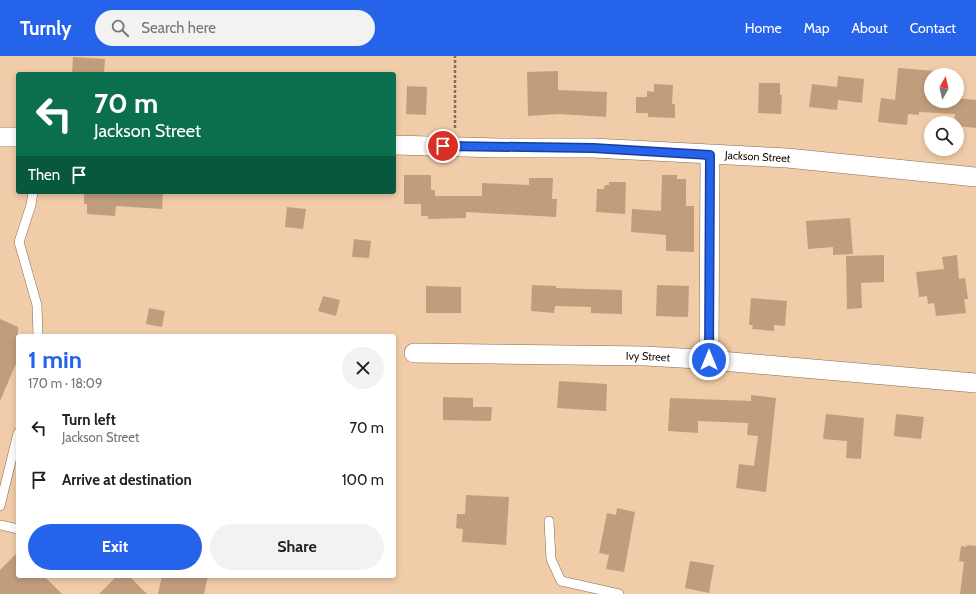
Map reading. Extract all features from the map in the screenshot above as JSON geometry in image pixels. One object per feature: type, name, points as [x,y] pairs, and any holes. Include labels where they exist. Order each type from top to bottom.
[{"type":"street","points":[[0,137],[16,137]]},
{"type":"street","name":"Jackson Street","points":[[396,145],[593,148],[787,158],[976,177]]},
{"type":"street","points":[[709,360],[710,155]]},
{"type":"street","name":"Ivy Street","points":[[414,352],[645,356],[709,360],[976,383]]},
{"type":"lane","points":[[33,194],[31,205],[19,242],[36,305],[38,334]]},
{"type":"lane","points":[[0,506],[16,441]]},
{"type":"lane","points":[[549,521],[551,559],[561,581],[619,594]]},
{"type":"lane","points":[[0,525],[16,529]]},
{"type":"path","points":[[455,56],[455,147]]},
{"type":"building","points":[[73,57],[105,59],[104,72],[72,72]]},
{"type":"building","points":[[898,68],[924,70],[924,108],[964,108],[964,99],[976,100],[976,128],[964,127],[964,116],[955,116],[955,114],[919,112],[919,115],[908,114],[907,125],[878,122],[881,98],[895,100]]},
{"type":"building","points":[[558,71],[558,90],[607,92],[606,117],[559,114],[528,116],[527,72]]},
{"type":"building","points":[[838,76],[864,79],[862,103],[838,100],[837,110],[809,107],[812,84],[837,87]]},
{"type":"building","points":[[759,83],[780,83],[780,95],[782,95],[781,114],[758,113]]},
{"type":"building","points":[[654,84],[673,85],[672,104],[675,104],[675,118],[648,117],[648,113],[636,113],[636,97],[647,97],[647,91],[654,92]]},
{"type":"building","points":[[407,86],[427,87],[426,115],[406,114]]},
{"type":"building","points":[[404,175],[431,175],[431,190],[435,190],[435,196],[482,196],[482,183],[529,185],[529,178],[553,178],[552,199],[557,199],[556,217],[466,212],[466,218],[428,219],[428,216],[421,216],[421,204],[404,204]]},
{"type":"building","points":[[662,175],[677,175],[677,179],[686,179],[686,206],[694,206],[694,252],[666,251],[666,235],[631,232],[632,209],[661,211]]},
{"type":"building","points":[[609,182],[626,182],[625,214],[596,212],[597,189],[604,189],[605,185],[609,185]]},
{"type":"building","points":[[84,194],[163,194],[162,209],[116,206],[115,216],[87,214],[87,204],[84,204]]},
{"type":"building","points":[[287,207],[306,209],[303,229],[285,227]]},
{"type":"building","points":[[850,218],[853,254],[833,255],[833,247],[808,249],[806,221]]},
{"type":"building","points":[[354,239],[371,241],[369,258],[352,257]]},
{"type":"building","points":[[884,255],[884,282],[861,283],[862,308],[847,309],[846,256]]},
{"type":"building","points":[[957,255],[959,279],[965,278],[968,299],[964,299],[966,313],[936,316],[934,303],[928,304],[927,296],[919,297],[916,272],[944,269],[942,257]]},
{"type":"building","points":[[532,285],[556,286],[556,288],[622,290],[622,314],[591,313],[591,307],[555,306],[554,313],[531,311]]},
{"type":"building","points":[[657,285],[689,286],[688,317],[656,316]]},
{"type":"building","points":[[426,286],[461,287],[461,313],[426,313]]},
{"type":"building","points":[[323,296],[340,300],[336,316],[318,311]]},
{"type":"building","points":[[751,298],[787,301],[785,326],[774,325],[774,331],[752,329],[753,325],[749,325]]},
{"type":"building","points":[[149,308],[165,311],[162,327],[146,324]]},
{"type":"building","points":[[0,319],[18,327],[18,334],[16,334],[16,364],[0,401]]},
{"type":"building","points":[[559,381],[607,384],[606,411],[557,408]]},
{"type":"building","points":[[751,395],[776,398],[766,492],[736,488],[739,464],[754,466],[758,436],[747,435],[748,423],[698,421],[698,433],[668,431],[670,398],[751,401]]},
{"type":"building","points":[[443,397],[473,398],[473,407],[492,407],[491,421],[443,420]]},
{"type":"building","points":[[826,414],[864,418],[861,459],[846,458],[847,441],[823,439]]},
{"type":"building","points":[[896,414],[924,417],[921,439],[894,436]]},
{"type":"building","points":[[466,495],[509,497],[506,545],[462,542],[463,529],[456,528],[457,514],[465,514]]},
{"type":"building","points":[[617,508],[635,512],[624,572],[606,569],[609,555],[599,553],[607,513],[616,515]]},
{"type":"building","points":[[967,545],[976,546],[976,594],[960,594],[964,562],[959,561],[961,546],[966,547]]},
{"type":"building","points":[[16,554],[16,578],[46,578],[62,594],[0,594],[0,570]]},
{"type":"building","points":[[690,561],[714,565],[709,593],[685,588]]},
{"type":"building","points":[[115,578],[131,578],[147,594],[99,594]]},
{"type":"building","points":[[162,578],[208,578],[204,594],[158,594]]},
{"type":"route","points":[[443,146],[498,148],[593,148],[710,155],[709,360]]}]
